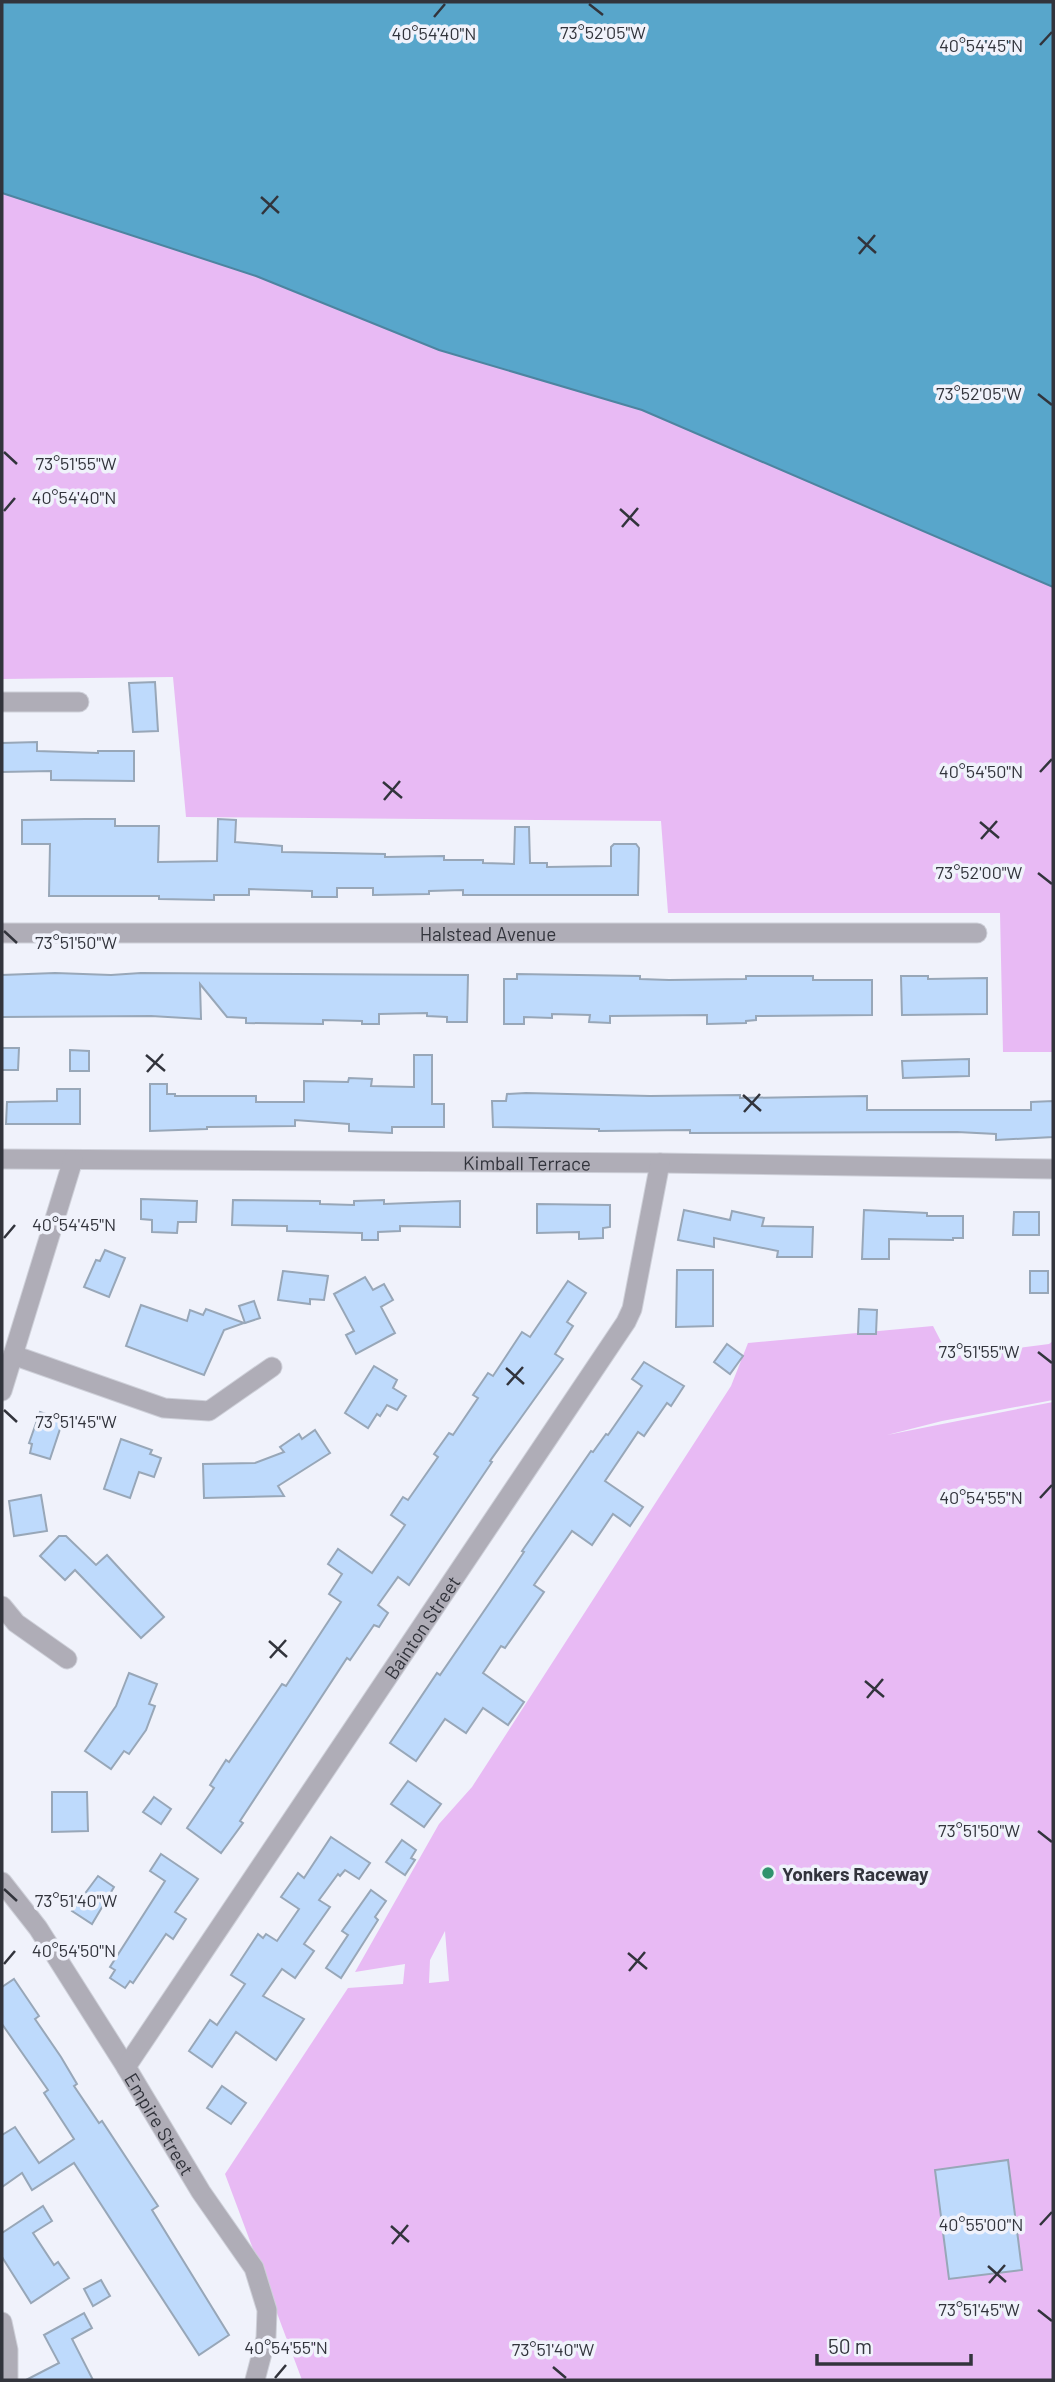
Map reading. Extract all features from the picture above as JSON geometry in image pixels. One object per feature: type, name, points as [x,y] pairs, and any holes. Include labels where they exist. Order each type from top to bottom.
[{"type":"street","points":[[2,702],[79,702]]},
{"type":"street","name":"Halstead Avenue","points":[[2,933],[976,933]]},
{"type":"street","name":"Kimball Terrace","points":[[2,1160],[660,1163],[1053,1169]]},
{"type":"street","points":[[2,1391],[73,1160]]},
{"type":"street","name":"Bainton Street","points":[[126,2067],[626,1322],[632,1309],[660,1163]]},
{"type":"street","points":[[13,1355],[163,1408],[209,1411],[272,1367]]},
{"type":"street","points":[[2,1606],[16,1623],[67,1659]]},
{"type":"street","name":"Empire Street","points":[[2,1882],[38,1928],[201,2192],[254,2268],[267,2310],[266,2339],[255,2380]]},
{"type":"street","points":[[2,2322],[8,2350],[8,2380]]},
{"type":"shaded area","points":[[2,193],[256,276],[439,350],[642,410],[1053,587],[1053,1052],[1003,1052],[1000,913],[668,913],[661,821],[186,817],[173,677],[2,679]]},
{"type":"shaded area","name":"Yonkers Raceway","points":[[933,1326],[949,1357],[1049,1344],[1053,1341],[1053,1400],[942,1421],[887,1435],[1053,1402],[1053,2380],[302,2380],[225,2174],[348,1988],[403,1984],[405,1964],[355,1972],[439,1824],[472,1787],[731,1386],[748,1343]],"holes":[[[445,1931],[449,1981],[429,1983],[430,1960]]]},
{"type":"water","points":[[2,2],[1053,2],[1053,587],[642,410],[439,350],[256,276],[2,193]]},
{"type":"building","points":[[155,682],[158,731],[133,732],[129,683]]},
{"type":"building","points":[[37,742],[37,751],[134,751],[134,781],[51,780],[51,771],[2,772],[2,743]]},
{"type":"building","points":[[115,819],[115,826],[159,826],[158,862],[217,861],[218,819],[236,820],[235,842],[282,846],[282,852],[385,854],[385,857],[444,856],[444,860],[483,860],[483,863],[514,864],[515,827],[529,827],[530,863],[547,863],[547,867],[611,866],[611,847],[614,844],[636,844],[639,848],[638,895],[463,895],[463,890],[429,891],[429,894],[373,895],[373,888],[337,888],[337,897],[312,897],[312,891],[249,889],[249,895],[214,895],[214,900],[159,899],[159,896],[49,896],[50,844],[22,844],[22,820]]},
{"type":"building","points":[[517,974],[640,976],[640,979],[669,980],[813,976],[813,980],[872,980],[872,1015],[756,1016],[756,1020],[746,1023],[707,1024],[707,1015],[610,1016],[610,1023],[589,1022],[590,1015],[552,1014],[552,1018],[524,1017],[524,1024],[504,1024],[504,979],[517,979]]},
{"type":"building","points":[[2,975],[468,975],[467,1022],[447,1022],[447,1017],[427,1016],[427,1013],[379,1014],[379,1024],[323,1020],[323,1024],[246,1023],[246,1018],[227,1017],[200,984],[201,1019],[151,1016],[2,1017]]},
{"type":"building","points":[[901,976],[928,976],[928,979],[987,978],[987,1014],[902,1015]]},
{"type":"building","points":[[2,1048],[19,1048],[18,1070],[2,1070]]},
{"type":"building","points":[[70,1050],[89,1051],[89,1071],[70,1071]]},
{"type":"building","points":[[414,1055],[432,1055],[432,1104],[444,1104],[444,1127],[392,1127],[392,1133],[349,1131],[349,1124],[295,1120],[295,1126],[150,1131],[150,1084],[167,1084],[167,1094],[175,1096],[256,1096],[256,1102],[304,1102],[304,1081],[348,1082],[349,1078],[372,1079],[371,1086],[414,1087]]},
{"type":"building","points":[[969,1059],[969,1076],[903,1078],[902,1061]]},
{"type":"building","points":[[57,1089],[80,1089],[80,1124],[6,1124],[7,1102],[57,1101]]},
{"type":"building","points":[[507,1094],[740,1095],[740,1098],[867,1096],[867,1110],[1031,1110],[1031,1102],[1053,1101],[1053,1137],[996,1140],[996,1134],[957,1132],[690,1133],[690,1130],[599,1131],[493,1127],[492,1101],[506,1101]]},
{"type":"building","points":[[141,1199],[197,1201],[196,1222],[178,1222],[177,1233],[152,1232],[152,1220],[141,1219]]},
{"type":"building","points":[[233,1200],[320,1201],[320,1204],[354,1205],[354,1201],[384,1200],[384,1204],[460,1201],[460,1227],[400,1226],[400,1231],[378,1232],[378,1240],[362,1240],[362,1233],[287,1231],[287,1226],[232,1225]]},
{"type":"building","points":[[537,1204],[610,1205],[610,1227],[603,1228],[603,1238],[579,1239],[579,1232],[537,1233]]},
{"type":"building","points":[[684,1210],[730,1220],[732,1211],[764,1218],[762,1226],[813,1227],[812,1257],[777,1257],[778,1251],[714,1238],[714,1247],[678,1240]]},
{"type":"building","points":[[864,1210],[927,1213],[927,1216],[963,1216],[963,1238],[889,1239],[889,1259],[862,1259]]},
{"type":"building","points":[[1014,1212],[1039,1212],[1039,1235],[1013,1235]]},
{"type":"building","points":[[105,1250],[125,1258],[109,1297],[84,1287],[96,1260],[100,1261]]},
{"type":"building","points":[[677,1270],[713,1270],[713,1326],[676,1327]]},
{"type":"building","points":[[283,1271],[328,1276],[324,1300],[310,1299],[310,1304],[278,1300]]},
{"type":"building","points":[[1030,1271],[1048,1271],[1048,1293],[1030,1293]]},
{"type":"building","points":[[365,1277],[373,1290],[384,1284],[393,1300],[381,1307],[395,1333],[356,1354],[346,1335],[354,1331],[334,1294]]},
{"type":"building","points":[[568,1281],[586,1293],[567,1322],[573,1326],[555,1354],[563,1359],[490,1461],[492,1462],[409,1585],[398,1577],[378,1605],[388,1613],[379,1627],[374,1625],[350,1660],[347,1658],[240,1821],[243,1823],[221,1853],[187,1828],[214,1788],[210,1785],[226,1760],[229,1762],[282,1684],[286,1686],[341,1602],[329,1594],[342,1574],[328,1564],[338,1549],[372,1573],[405,1525],[391,1515],[403,1497],[408,1500],[438,1457],[434,1454],[449,1433],[453,1435],[478,1398],[473,1395],[488,1373],[493,1376],[522,1332],[530,1337]]},
{"type":"building","points":[[254,1301],[260,1318],[245,1323],[239,1306]]},
{"type":"building","points":[[141,1305],[187,1321],[190,1310],[203,1315],[206,1309],[244,1323],[224,1330],[204,1375],[126,1346]]},
{"type":"building","points":[[859,1309],[877,1310],[876,1334],[858,1334]]},
{"type":"building","points":[[727,1344],[743,1356],[730,1374],[714,1362]]},
{"type":"building","points":[[644,1362],[684,1386],[671,1406],[667,1403],[644,1436],[638,1432],[605,1481],[643,1507],[630,1526],[613,1514],[592,1545],[572,1531],[534,1585],[544,1592],[505,1648],[501,1646],[483,1673],[524,1702],[508,1725],[483,1708],[466,1733],[445,1719],[416,1761],[390,1743],[437,1673],[440,1675],[591,1451],[608,1435],[642,1386],[632,1379]]},
{"type":"building","points":[[374,1366],[397,1380],[393,1388],[406,1396],[397,1410],[387,1405],[368,1428],[345,1413]]},
{"type":"building","points":[[40,1412],[63,1420],[50,1459],[30,1453],[32,1444],[29,1443]]},
{"type":"building","points":[[315,1430],[330,1453],[278,1486],[284,1496],[204,1498],[203,1464],[255,1463],[284,1452],[280,1447],[299,1434],[302,1439]]},
{"type":"building","points":[[121,1439],[152,1450],[150,1454],[161,1458],[154,1477],[139,1472],[130,1498],[104,1489]]},
{"type":"building","points":[[41,1495],[47,1531],[14,1536],[9,1501]]},
{"type":"building","points":[[59,1536],[66,1536],[96,1565],[107,1555],[164,1617],[141,1638],[75,1570],[65,1580],[40,1556]]},
{"type":"building","points":[[129,1673],[157,1684],[149,1704],[155,1706],[146,1730],[129,1754],[124,1751],[111,1769],[85,1751],[116,1706]]},
{"type":"building","points":[[408,1781],[441,1804],[424,1827],[391,1804]]},
{"type":"building","points":[[52,1792],[87,1792],[88,1831],[52,1832]]},
{"type":"building","points":[[154,1797],[171,1809],[161,1824],[143,1812]]},
{"type":"building","points":[[331,1837],[370,1863],[359,1879],[345,1870],[340,1876],[338,1874],[319,1900],[330,1907],[304,1944],[314,1951],[295,1978],[282,1969],[263,1996],[304,2019],[276,2060],[236,2032],[212,2067],[189,2051],[210,2020],[217,2025],[245,1984],[231,1975],[258,1934],[263,1938],[266,1934],[277,1941],[299,1909],[281,1897],[298,1873],[304,1878]]},
{"type":"building","points":[[402,1840],[416,1850],[411,1858],[415,1860],[405,1875],[386,1862]]},
{"type":"building","points":[[161,1854],[198,1879],[175,1912],[186,1919],[173,1939],[166,1934],[133,1983],[130,1981],[125,1988],[110,1978],[115,1970],[110,1967],[165,1881],[150,1871]]},
{"type":"building","points":[[98,1876],[114,1887],[92,1924],[72,1911]]},
{"type":"building","points":[[371,1890],[386,1901],[375,1917],[378,1920],[341,1978],[326,1968],[348,1935],[342,1931]]},
{"type":"building","points":[[14,1979],[39,2016],[35,2019],[77,2084],[74,2086],[99,2123],[102,2121],[158,2206],[152,2210],[229,2335],[199,2355],[74,2163],[32,2190],[22,2173],[2,2187],[2,2135],[15,2127],[39,2163],[74,2139],[44,2093],[48,2090],[2,2024],[2,1987]]},
{"type":"building","points":[[222,2086],[246,2103],[231,2124],[207,2108]]},
{"type":"building","points":[[1008,2160],[1022,2270],[949,2279],[935,2170]]},
{"type":"building","points":[[43,2206],[52,2221],[33,2233],[54,2265],[58,2262],[69,2278],[31,2303],[2,2257],[2,2233]]},
{"type":"building","points":[[101,2280],[110,2296],[93,2306],[84,2289]]},
{"type":"building","points":[[84,2313],[92,2328],[72,2339],[93,2380],[26,2380],[59,2363],[44,2335]]},
{"type":"place","name":"Yonkers Raceway","points":[[768,1873]]}]
